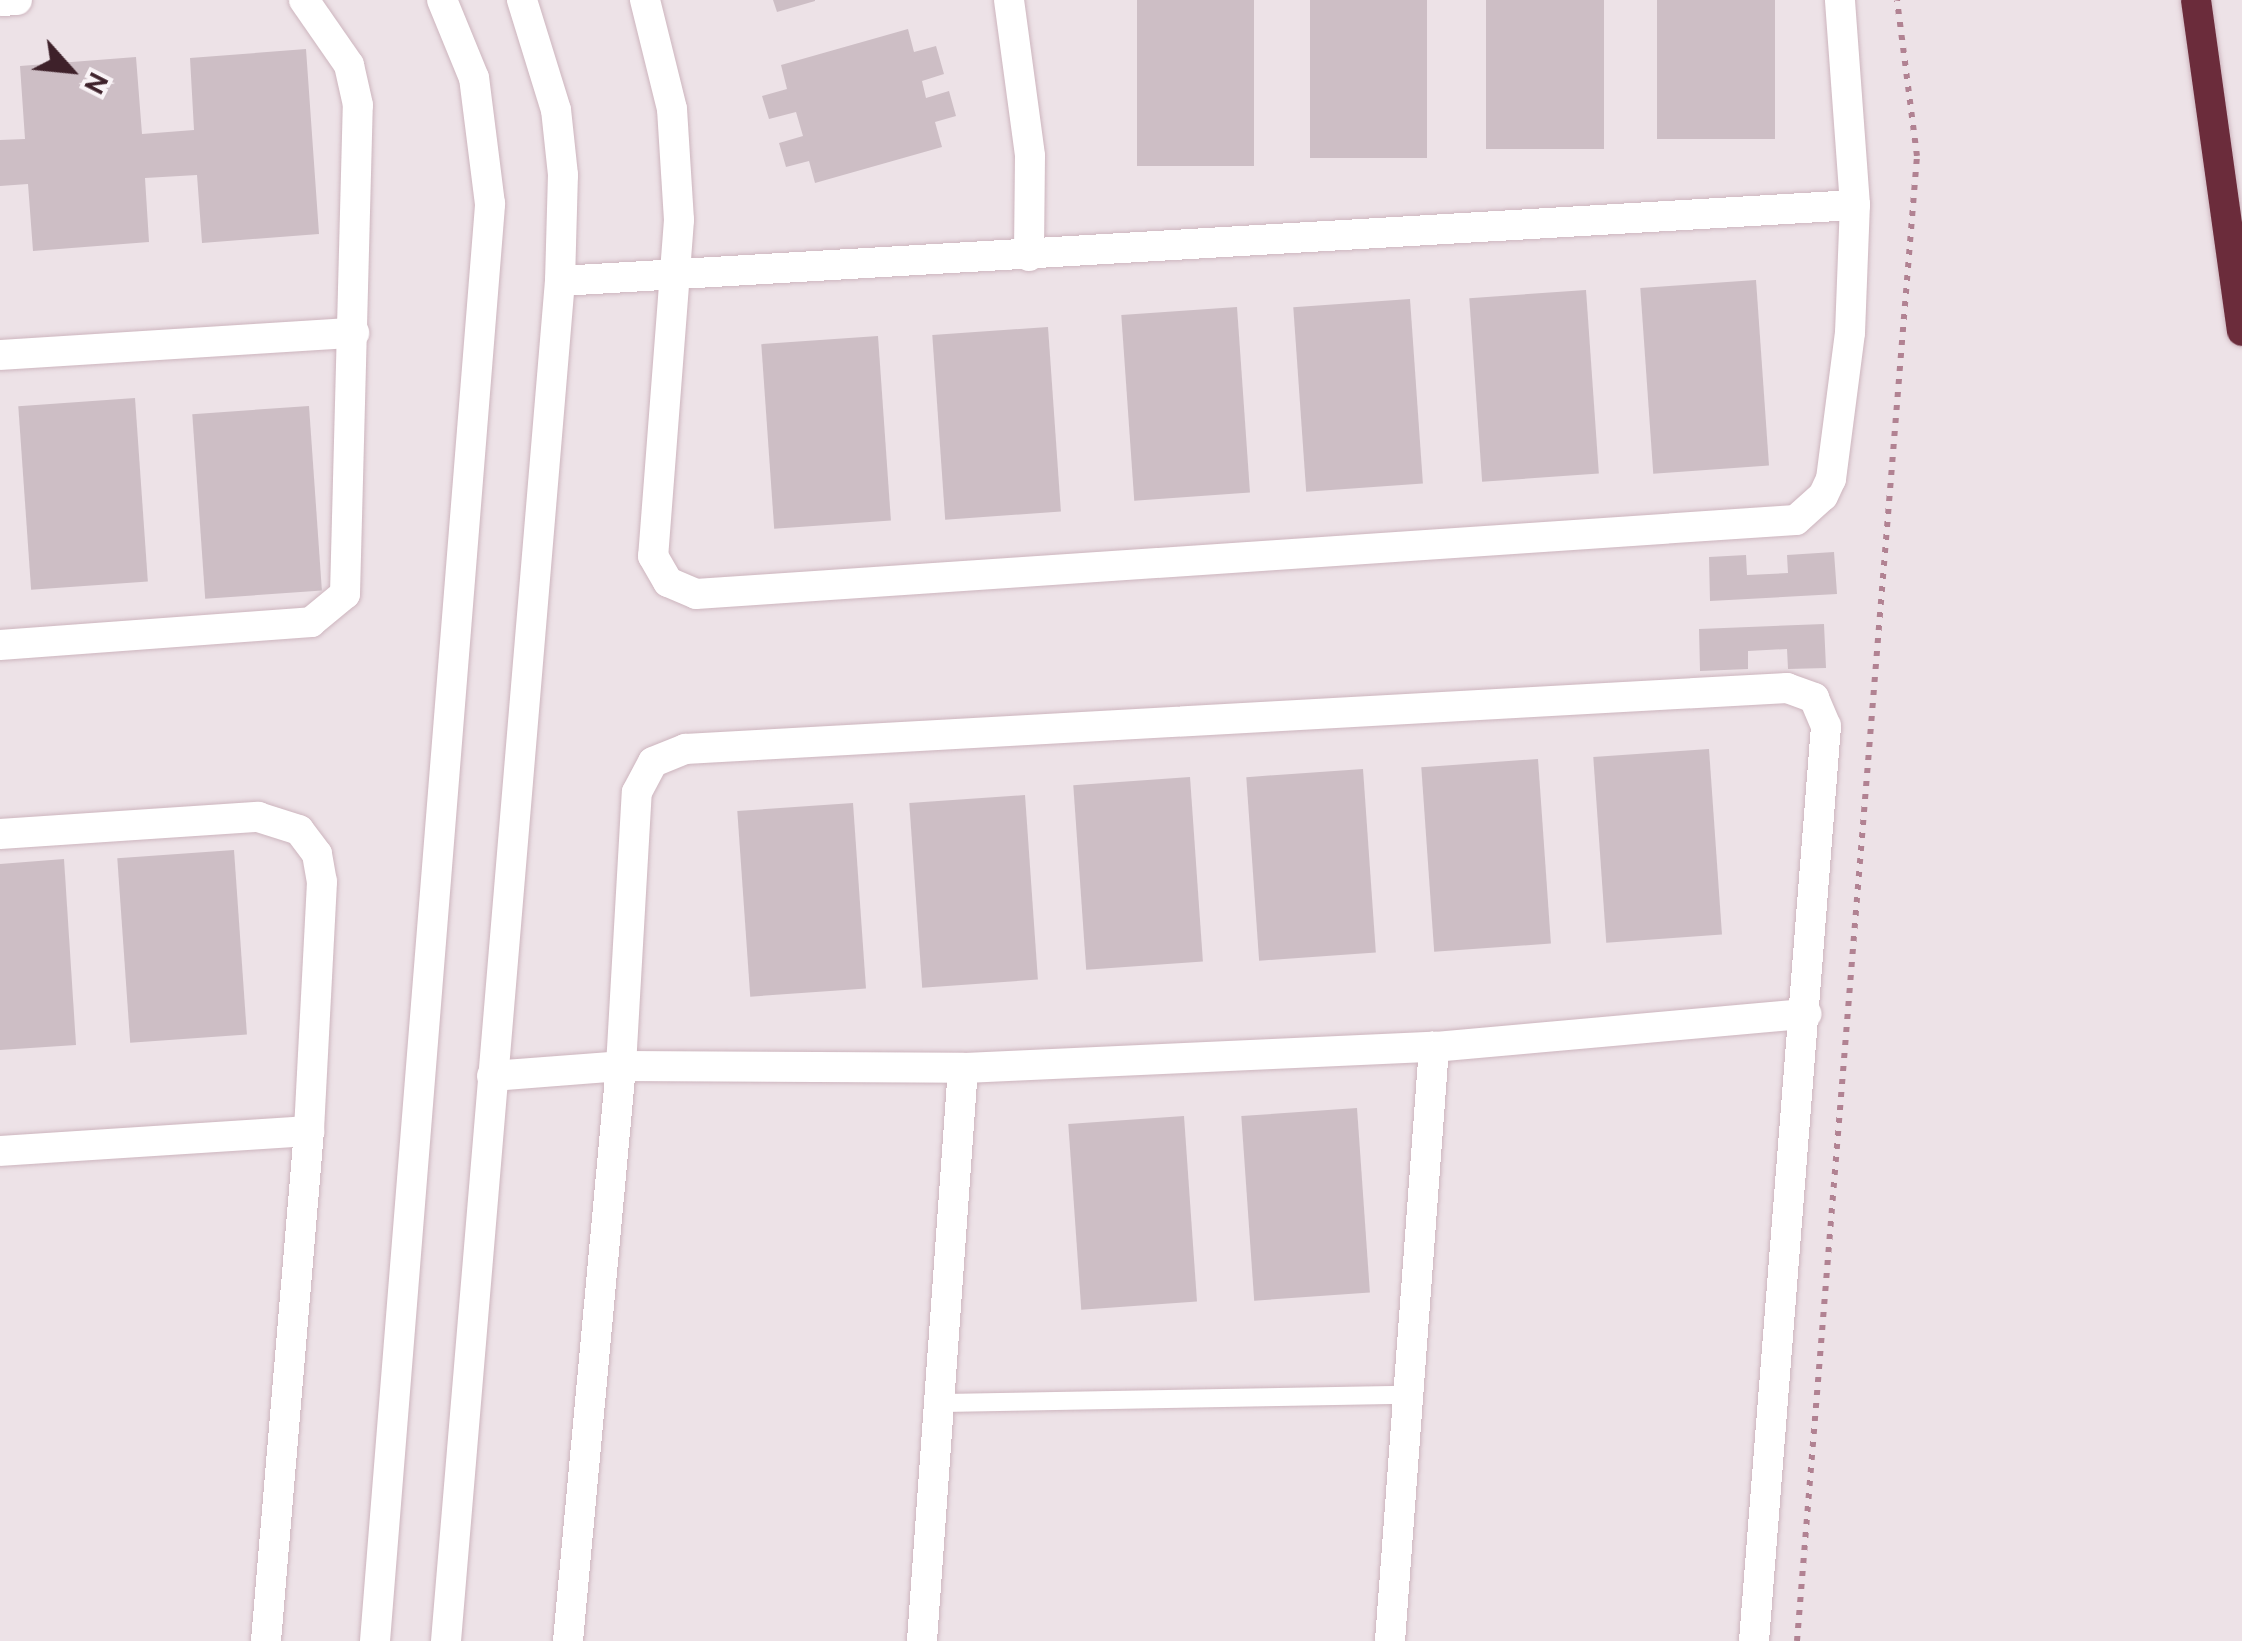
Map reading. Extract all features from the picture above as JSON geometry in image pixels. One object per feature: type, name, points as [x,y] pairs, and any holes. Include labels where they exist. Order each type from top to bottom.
[{"type":"highway","points":[[2196,0],[2242,331]]},
{"type":"street","points":[[0,1],[16,0]]},
{"type":"street","points":[[0,645],[311,622],[337,607],[350,580],[358,105],[348,65],[304,0]]},
{"type":"street","points":[[375,1641],[490,204],[474,78],[442,0]]},
{"type":"street","points":[[446,1641],[560,281],[563,175],[556,110],[522,0]]},
{"type":"street","points":[[646,0],[676,146],[675,275],[653,556],[668,582],[696,594],[1779,526],[1811,510],[1831,479],[1850,333],[1854,205],[1840,0]]},
{"type":"street","points":[[1009,0],[1030,156],[1029,256]]},
{"type":"street","points":[[560,281],[1854,205]]},
{"type":"street","points":[[0,355],[354,333]]},
{"type":"street","points":[[568,1641],[620,1066],[637,792],[654,762],[668,752],[1787,688],[1814,698],[1826,726],[1807,1014],[1754,1641]]},
{"type":"street","points":[[0,834],[258,817],[299,830],[317,854],[322,882],[309,1131],[266,1641]]},
{"type":"street","points":[[492,1076],[620,1066],[963,1068],[1434,1047],[1807,1014]]},
{"type":"street","points":[[1390,1641],[1434,1047]]},
{"type":"street","points":[[922,1641],[963,1068]]},
{"type":"street","points":[[0,1151],[309,1131]]},
{"type":"lane","points":[[939,1403],[1410,1396]]},
{"type":"path","points":[[1797,1641],[1917,156],[1896,0]]},
{"type":"building","points":[[773,0],[815,0],[815,1],[777,12]]},
{"type":"building","points":[[1137,0],[1254,0],[1254,166],[1137,166]]},
{"type":"building","points":[[1310,0],[1427,0],[1427,158],[1310,158]]},
{"type":"building","points":[[1486,0],[1604,0],[1604,149],[1486,149]]},
{"type":"building","points":[[1657,0],[1775,0],[1775,139],[1657,139]]},
{"type":"building","points":[[908,29],[914,52],[936,46],[944,74],[922,81],[926,98],[949,91],[956,116],[935,122],[942,147],[815,183],[809,161],[786,167],[779,143],[803,136],[796,112],[769,119],[762,96],[787,89],[781,65]]},
{"type":"building","points":[[306,49],[319,234],[202,243],[197,175],[145,178],[149,242],[33,251],[28,184],[0,186],[0,140],[25,139],[20,66],[136,57],[142,134],[194,130],[190,58]]},
{"type":"building","points":[[1756,280],[1769,466],[1653,474],[1640,288]]},
{"type":"building","points":[[1586,290],[1599,474],[1482,482],[1469,298]]},
{"type":"building","points":[[1410,299],[1423,484],[1306,492],[1293,307]]},
{"type":"building","points":[[1237,307],[1250,493],[1134,501],[1121,315]]},
{"type":"building","points":[[1048,327],[1061,512],[945,520],[932,335]]},
{"type":"building","points":[[878,336],[891,521],[774,529],[761,344]]},
{"type":"building","points":[[135,398],[148,582],[31,590],[18,406]]},
{"type":"building","points":[[309,406],[322,591],[205,599],[192,414]]},
{"type":"building","points":[[1834,552],[1837,594],[1710,601],[1709,557],[1746,555],[1747,575],[1788,573],[1787,555]]},
{"type":"building","points":[[1824,624],[1826,668],[1788,669],[1787,649],[1748,651],[1748,669],[1700,671],[1699,629]]},
{"type":"building","points":[[1709,749],[1722,935],[1606,943],[1593,757]]},
{"type":"building","points":[[1538,759],[1551,944],[1434,952],[1421,767]]},
{"type":"building","points":[[1363,769],[1376,953],[1259,961],[1246,777]]},
{"type":"building","points":[[1190,777],[1203,962],[1086,970],[1073,785]]},
{"type":"building","points":[[1025,795],[1038,980],[922,988],[909,803]]},
{"type":"building","points":[[853,803],[866,989],[750,997],[737,811]]},
{"type":"building","points":[[234,850],[247,1035],[130,1043],[117,858]]},
{"type":"building","points":[[64,859],[76,1045],[0,1050],[0,864]]},
{"type":"building","points":[[1357,1108],[1370,1293],[1254,1301],[1241,1116]]},
{"type":"building","points":[[1184,1116],[1197,1302],[1081,1310],[1068,1124]]}]
